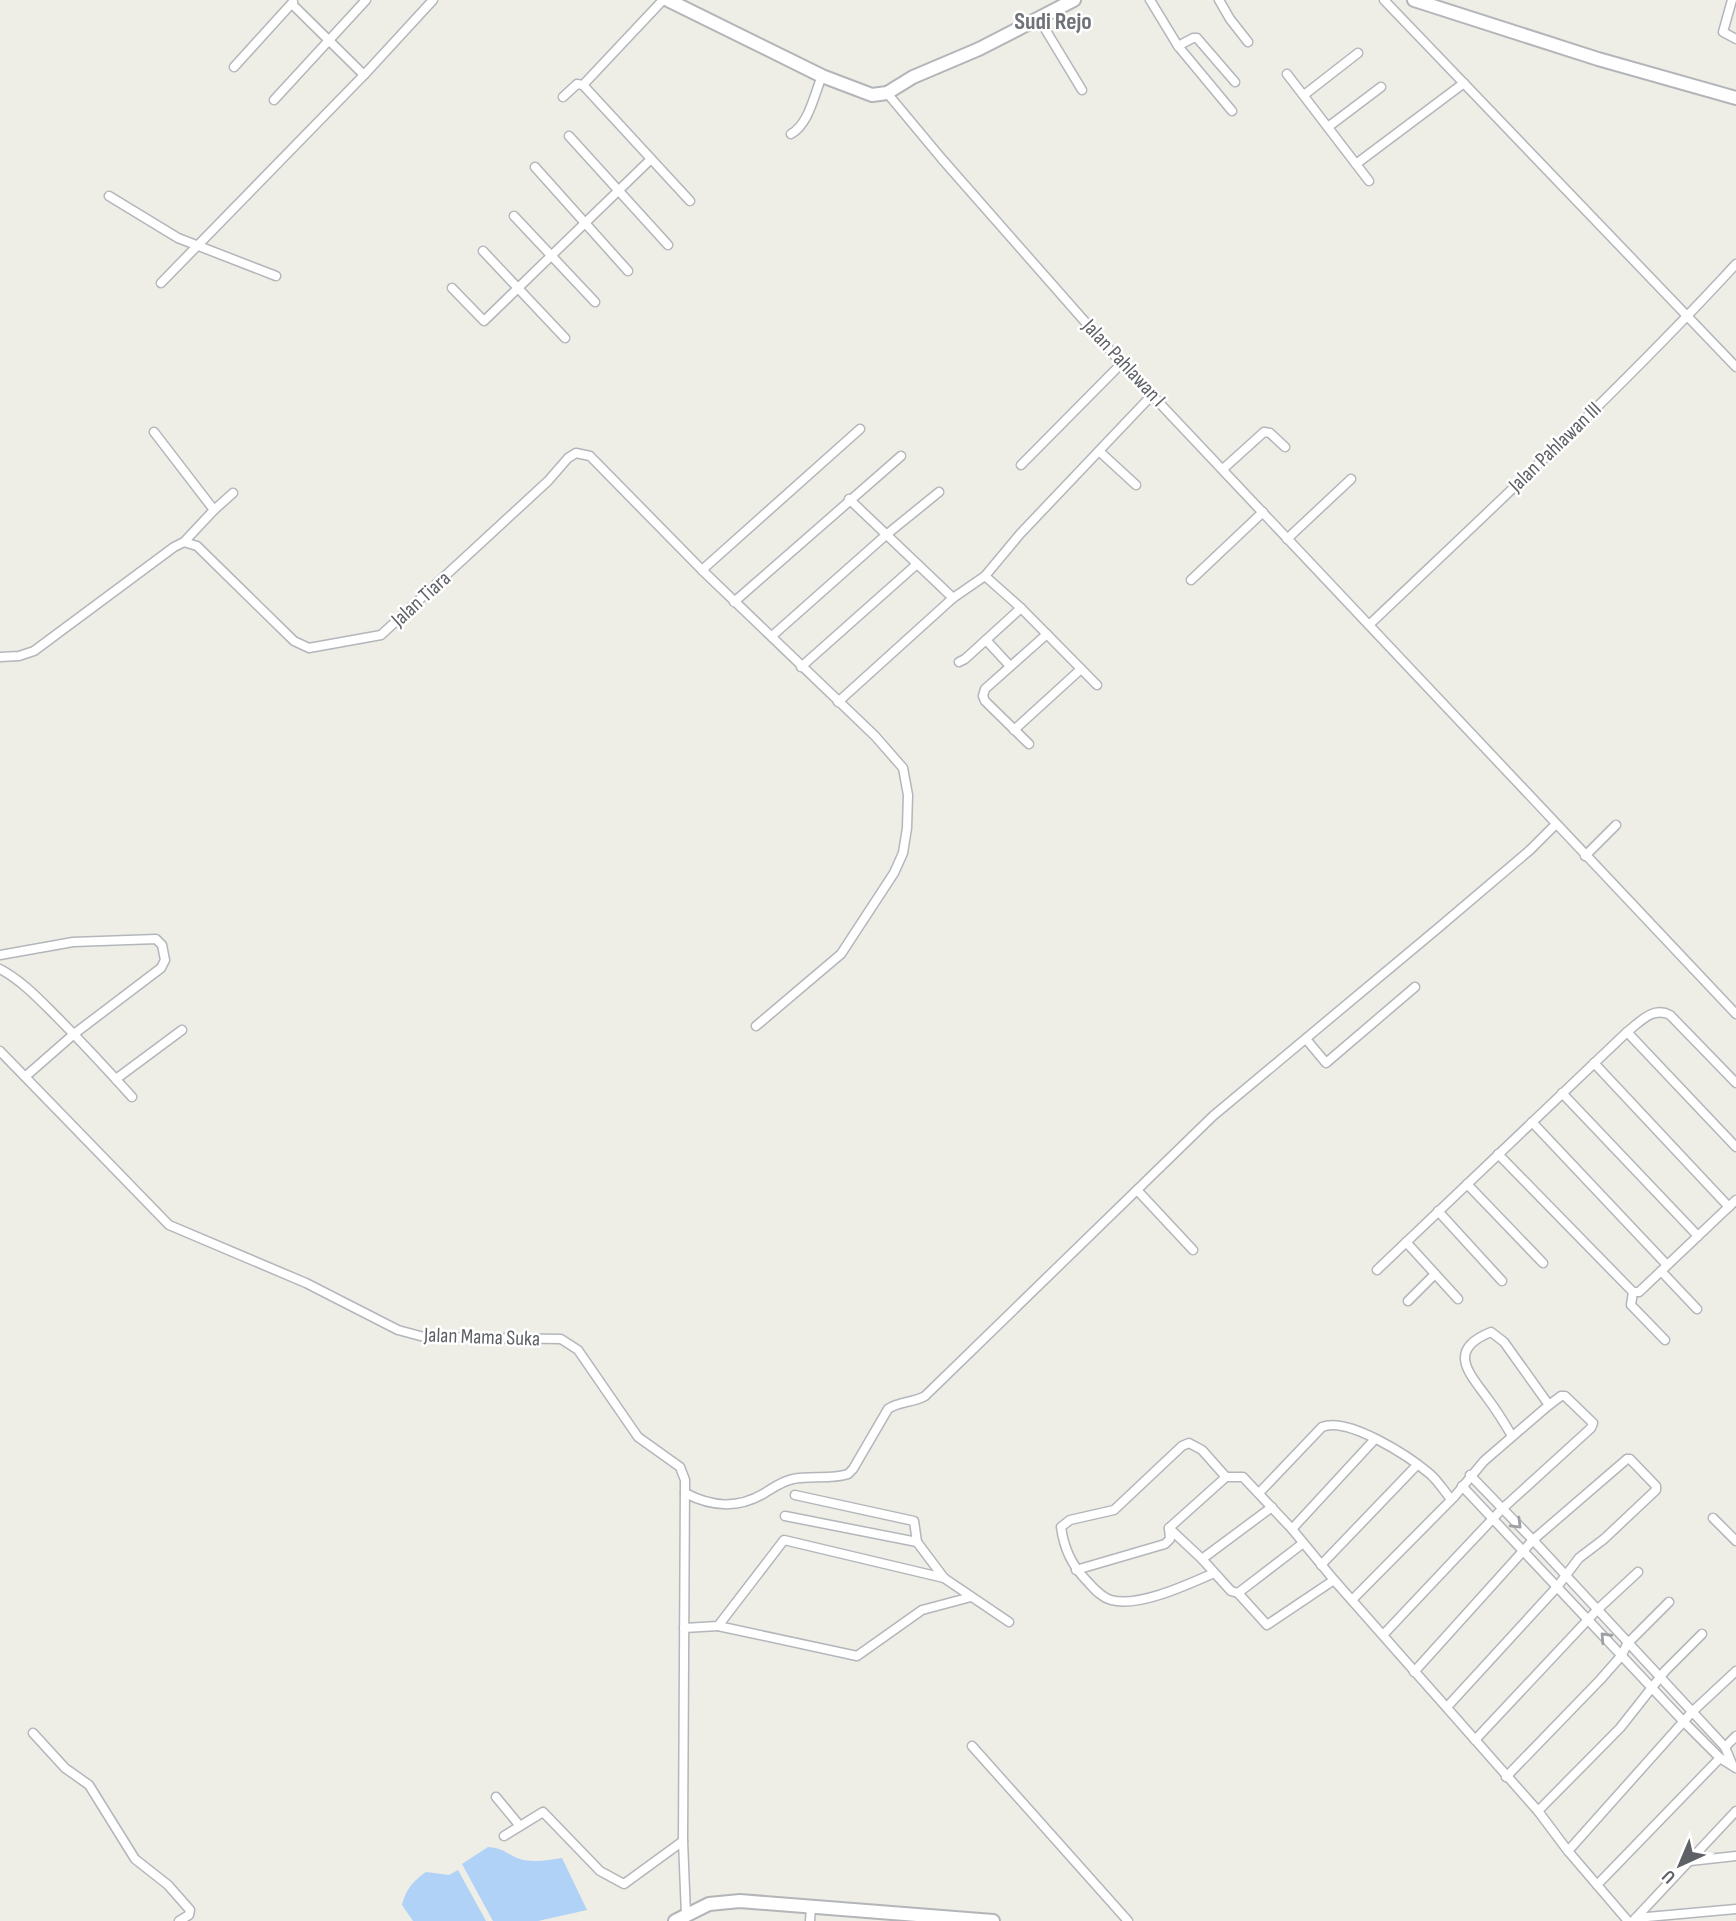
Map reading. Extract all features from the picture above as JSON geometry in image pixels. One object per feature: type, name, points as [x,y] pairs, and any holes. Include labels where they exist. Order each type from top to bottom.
[{"type":"main road","points":[[666,0],[822,76],[872,95],[887,93],[913,77],[979,49],[1074,0]]},
{"type":"main road","points":[[1414,0],[1736,98]]},
{"type":"main road","points":[[680,1918],[719,1902],[740,1901],[811,1907],[854,1915],[993,1921]]},
{"type":"street","points":[[274,100],[366,0]]},
{"type":"street","points":[[161,283],[364,75],[433,0]]},
{"type":"street","points":[[583,85],[666,0]]},
{"type":"street","points":[[1150,0],[1178,46],[1232,111]]},
{"type":"street","points":[[1219,0],[1248,42]]},
{"type":"street","points":[[1384,0],[1736,367]]},
{"type":"street","points":[[1732,0],[1723,32],[1736,39]]},
{"type":"street","points":[[234,67],[294,2],[364,75]]},
{"type":"street","points":[[1039,19],[1082,90]]},
{"type":"street","points":[[1178,46],[1198,38],[1235,82]]},
{"type":"street","points":[[1304,95],[1358,53]]},
{"type":"street","points":[[1287,74],[1369,181]]},
{"type":"street","points":[[791,134],[801,128],[822,76]]},
{"type":"street","points":[[1356,164],[1464,83]]},
{"type":"street","points":[[563,97],[577,84],[583,85],[690,201]]},
{"type":"street","points":[[1328,127],[1381,87]]},
{"type":"street","name":"Jalan Pahlawan I","points":[[887,93],[1122,363],[1736,1014]]},
{"type":"street","points":[[569,136],[668,245]]},
{"type":"street","points":[[452,288],[484,321],[651,159]]},
{"type":"street","points":[[535,167],[628,271]]},
{"type":"street","points":[[109,196],[178,238],[276,276]]},
{"type":"street","points":[[514,216],[595,302]]},
{"type":"street","points":[[483,251],[565,338]]},
{"type":"street","name":"Jalan Pahlawan III","points":[[1369,625],[1555,448],[1688,317],[1736,264]]},
{"type":"street","points":[[1021,464],[1122,363]]},
{"type":"street","points":[[838,702],[953,598],[985,576],[1020,534],[1153,394]]},
{"type":"street","points":[[756,1026],[841,954],[894,873],[903,853],[908,795],[903,768],[875,736],[702,570],[860,429]]},
{"type":"street","points":[[154,432],[214,510]]},
{"type":"street","points":[[1223,469],[1264,432],[1270,433],[1285,447]]},
{"type":"street","points":[[1099,451],[1136,485]]},
{"type":"street","name":"Jalan Tiara","points":[[184,542],[197,546],[294,641],[309,648],[381,635],[548,481],[568,458],[576,453],[584,453],[601,465],[702,570]]},
{"type":"street","points":[[734,602],[901,456]]},
{"type":"street","points":[[1287,539],[1351,479]]},
{"type":"street","points":[[772,636],[939,492]]},
{"type":"street","points":[[0,657],[19,656],[34,651],[184,542],[233,493]]},
{"type":"street","points":[[849,499],[953,598]]},
{"type":"street","points":[[1191,580],[1264,512]]},
{"type":"street","points":[[802,667],[917,564]]},
{"type":"street","points":[[985,576],[1021,608],[1097,685]]},
{"type":"street","points":[[959,662],[1021,608]]},
{"type":"street","points":[[1028,744],[983,696],[985,689],[1047,634]]},
{"type":"street","points":[[986,640],[1010,666]]},
{"type":"street","points":[[1014,730],[1081,669]]},
{"type":"street","points":[[685,1493],[702,1502],[737,1505],[756,1498],[787,1480],[848,1474],[888,1409],[895,1404],[917,1401],[925,1396],[1213,1116],[1530,850],[1555,825]]},
{"type":"street","points":[[1585,856],[1616,825]]},
{"type":"street","points":[[0,955],[73,942],[156,939],[160,942],[165,960],[161,968],[74,1034],[26,1076]]},
{"type":"street","points":[[0,969],[28,990],[74,1034],[132,1097]]},
{"type":"street","points":[[1306,1039],[1326,1063],[1415,987]]},
{"type":"street","points":[[1377,1270],[1627,1032],[1654,1012],[1662,1011],[1670,1015],[1736,1083]]},
{"type":"street","points":[[116,1079],[182,1030]]},
{"type":"street","points":[[1627,1032],[1736,1147]]},
{"type":"street","name":"Jalan Mama Suka","points":[[1,1053],[169,1225],[306,1283],[398,1330],[424,1337],[561,1339],[578,1350],[638,1437],[680,1467],[685,1480],[683,1841],[680,1918]]},
{"type":"street","points":[[1498,1154],[1633,1292],[1639,1292],[1732,1204],[1594,1063]]},
{"type":"street","points":[[1562,1093],[1698,1236]]},
{"type":"street","points":[[1532,1122],[1664,1268],[1697,1309]]},
{"type":"street","points":[[1467,1184],[1543,1263]]},
{"type":"street","points":[[1137,1190],[1193,1250]]},
{"type":"street","points":[[1438,1211],[1502,1281]]},
{"type":"street","points":[[1406,1242],[1458,1299]]},
{"type":"street","points":[[1408,1301],[1435,1274]]},
{"type":"street","points":[[1633,1292],[1631,1305],[1665,1340]]},
{"type":"street","points":[[1512,1436],[1498,1412],[1468,1373],[1464,1362],[1467,1349],[1480,1337],[1491,1332],[1504,1342],[1549,1405]]},
{"type":"street","points":[[1352,1600],[1451,1499],[1470,1475],[1549,1405],[1561,1396],[1566,1396],[1589,1418],[1593,1423],[1591,1428],[1492,1518],[1384,1634]]},
{"type":"street","points":[[1259,1493],[1322,1427],[1333,1425],[1375,1439],[1431,1475],[1451,1499]]},
{"type":"street","points":[[1292,1529],[1375,1439]]},
{"type":"street","points":[[1214,1573],[1167,1593],[1114,1601],[1102,1596],[1076,1570],[1066,1550],[1061,1530],[1062,1524],[1070,1520],[1114,1510],[1182,1446],[1193,1443],[1226,1477]]},
{"type":"street","points":[[1414,1672],[1523,1550],[1627,1459],[1653,1483],[1656,1490],[1604,1539],[1579,1558],[1558,1587],[1447,1707]]},
{"type":"street","points":[[1321,1565],[1416,1465]]},
{"type":"street","points":[[1470,1475],[1726,1747],[1734,1766]]},
{"type":"street","points":[[1169,1528],[1226,1477],[1243,1477],[1292,1529],[1302,1544],[1538,1811],[1597,1885],[1632,1920]]},
{"type":"street","points":[[1462,1486],[1685,1723],[1720,1758],[1734,1766]]},
{"type":"street","points":[[794,1495],[914,1521],[918,1542],[944,1578],[1009,1622]]},
{"type":"street","points":[[1202,1559],[1272,1507]]},
{"type":"street","points":[[785,1516],[918,1542]]},
{"type":"street","points":[[1713,1518],[1736,1541]]},
{"type":"street","points":[[1169,1528],[1231,1591],[1238,1593],[1267,1625],[1334,1580]]},
{"type":"street","points":[[1076,1570],[1165,1544],[1170,1539],[1169,1528]]},
{"type":"street","points":[[718,1626],[784,1540],[944,1578]]},
{"type":"street","points":[[1238,1593],[1302,1544]]},
{"type":"street","points":[[1475,1740],[1598,1610],[1638,1572]]},
{"type":"street","points":[[684,1628],[718,1626],[857,1656],[922,1610],[971,1597]]},
{"type":"street","points":[[1506,1777],[1622,1655],[1627,1644],[1669,1602]]},
{"type":"street","points":[[1538,1811],[1620,1728],[1660,1678],[1702,1634]]},
{"type":"street","points":[[1568,1851],[1692,1712],[1736,1671]]},
{"type":"street","points":[[33,1733],[65,1768],[89,1786],[135,1859],[168,1885],[190,1910],[189,1914],[179,1921]]},
{"type":"street","points":[[1726,1747],[1736,1736]]},
{"type":"street","points":[[972,1746],[1128,1921]]},
{"type":"street","points":[[1597,1885],[1720,1758]]},
{"type":"street","points":[[496,1797],[520,1826]]},
{"type":"street","points":[[1632,1920],[1736,1811]]},
{"type":"street","points":[[504,1836],[543,1812],[600,1871],[624,1884],[683,1841]]},
{"type":"street","points":[[1689,1861],[1736,1856]]},
{"type":"street","points":[[810,1921],[811,1907]]},
{"type":"street","points":[[1632,1920],[1736,1909]]},
{"type":"water","points":[[488,1847],[525,1860],[562,1858],[587,1910],[538,1921],[493,1921],[462,1864]]},
{"type":"water","points":[[458,1870],[486,1921],[413,1921],[402,1905],[414,1882],[426,1872],[449,1875]]},
{"type":"district","name":"Sudi Rejo","points":[[1053,21]]}]
